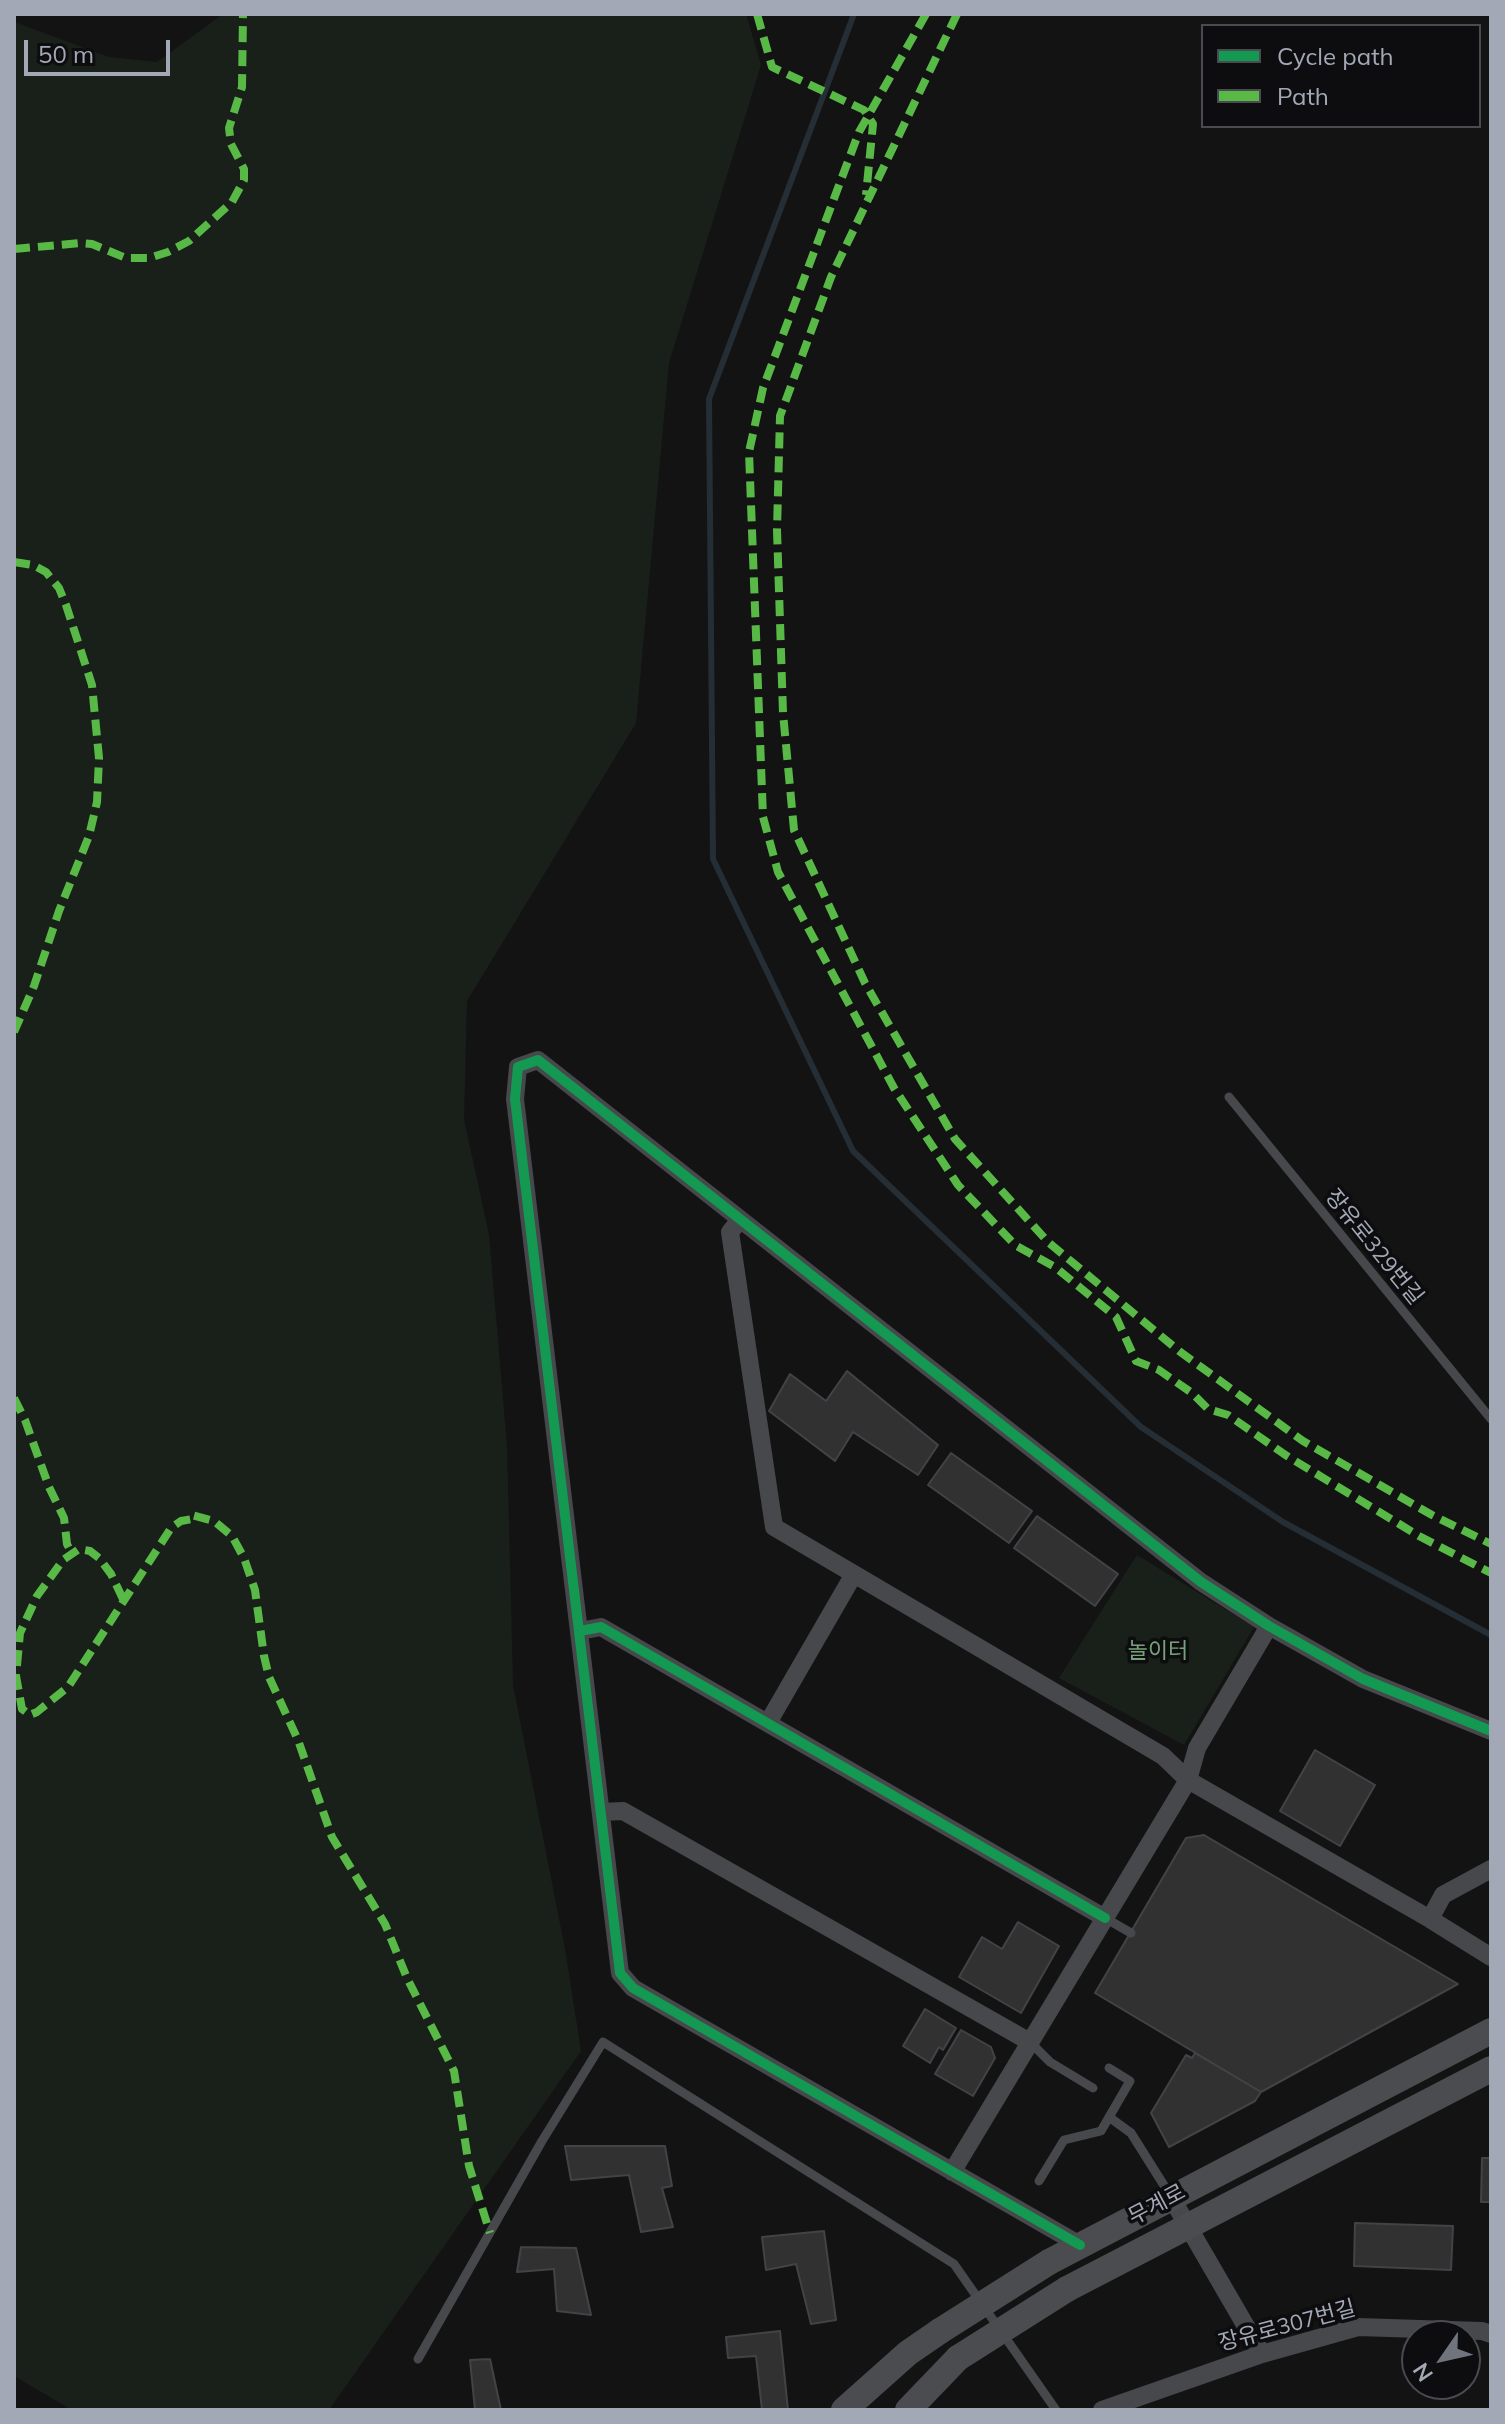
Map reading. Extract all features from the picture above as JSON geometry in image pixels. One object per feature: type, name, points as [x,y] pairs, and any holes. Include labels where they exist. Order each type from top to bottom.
[{"type":"main road","name":"무계로","points":[[844,2410],[908,2353],[1049,2262],[1491,2031]]},
{"type":"main road","name":"무계로","points":[[908,2410],[958,2358],[1067,2289],[1491,2069]]},
{"type":"street","points":[[1080,2245],[633,1988],[620,1973],[515,1099],[518,1067],[538,1060],[1201,1582],[1269,1626],[1363,1679],[1491,1731]]},
{"type":"street","points":[[740,1220],[730,1232],[774,1527],[1163,1756],[1188,1780],[1491,1957]]},
{"type":"street","points":[[769,1721],[854,1574]]},
{"type":"street","points":[[952,2172],[1188,1780],[1197,1748],[1269,1626]]},
{"type":"street","points":[[580,1631],[601,1627],[769,1721],[1105,1918]]},
{"type":"street","points":[[601,1812],[623,1811],[1030,2042]]},
{"type":"street","points":[[1430,1919],[1443,1895],[1491,1869]]},
{"type":"street","points":[[1171,2197],[1262,2354]]},
{"type":"street","name":"장유로307번길","points":[[1102,2410],[1262,2354],[1358,2327],[1482,2331],[1491,2334]]},
{"type":"lane","name":"장유로329번길","points":[[1229,1097],[1491,1419]]},
{"type":"lane","points":[[1105,1918],[1131,1933]]},
{"type":"lane","points":[[418,2359],[542,2141],[603,2042],[954,2264],[1056,2410]]},
{"type":"lane","points":[[1030,2042],[1050,2062],[1093,2088]]},
{"type":"lane","points":[[1039,2181],[1064,2140],[1101,2131],[1130,2081],[1109,2068]]},
{"type":"lane","points":[[1109,2117],[1131,2133],[1171,2197]]},
{"type":"green space","points":[[223,14],[746,14],[761,65],[669,363],[636,723],[467,1001],[464,1119],[489,1235],[507,1446],[513,1685],[565,1949],[581,2051],[329,2410],[72,2410],[14,2376],[14,22],[109,57],[157,62]]},
{"type":"green space","name":"놀이터","points":[[1137,1555],[1254,1627],[1184,1745],[1059,1678]]},
{"type":"building","points":[[847,1371],[938,1445],[918,1475],[853,1432],[835,1461],[769,1411],[790,1374],[826,1401]]},
{"type":"building","points":[[951,1453],[1032,1511],[1009,1543],[928,1485]]},
{"type":"building","points":[[1037,1516],[1118,1574],[1095,1606],[1014,1548]]},
{"type":"building","points":[[1315,1750],[1375,1785],[1340,1846],[1280,1811]]},
{"type":"building","points":[[1204,1835],[1458,1984],[1261,2092],[1095,1993],[1186,1838]]},
{"type":"building","points":[[1018,1922],[1059,1946],[1021,2013],[959,1977],[982,1937],[1002,1949]]},
{"type":"building","points":[[925,2009],[956,2028],[943,2050],[939,2047],[930,2063],[903,2046]]},
{"type":"building","points":[[961,2030],[991,2047],[995,2058],[973,2096],[935,2074]]},
{"type":"building","points":[[1195,2053],[1261,2092],[1255,2101],[1169,2147],[1151,2113],[1186,2055],[1192,2058]]},
{"type":"building","points":[[565,2146],[665,2146],[672,2186],[662,2188],[673,2227],[641,2232],[629,2175],[571,2180]]},
{"type":"building","points":[[1482,2158],[1491,2158],[1491,2202],[1481,2202]]},
{"type":"building","points":[[1355,2223],[1453,2226],[1451,2270],[1354,2266]]},
{"type":"building","points":[[824,2231],[836,2320],[811,2324],[796,2264],[766,2270],[762,2237]]},
{"type":"building","points":[[521,2247],[576,2248],[591,2315],[557,2311],[554,2269],[517,2272]]},
{"type":"building","points":[[780,2331],[788,2410],[762,2410],[756,2356],[728,2358],[726,2337]]},
{"type":"building","points":[[490,2359],[501,2410],[475,2410],[470,2360]]},
{"type":"waterway","points":[[854,14],[709,399],[713,859],[853,1151],[1141,1427],[1283,1522],[1491,1635]]},
{"type":"marked path","points":[[14,249],[81,243],[92,244],[126,258],[149,258],[189,241],[232,202],[244,180],[244,169],[231,144],[229,128],[242,87],[243,14]]},
{"type":"marked path","points":[[757,14],[772,67],[864,110],[873,124],[866,195]]},
{"type":"marked path","points":[[926,14],[859,132],[763,388],[749,452],[763,817],[778,872],[894,1088],[958,1185],[1015,1245],[1055,1267],[1116,1317],[1136,1361],[1159,1370],[1192,1393],[1208,1409],[1228,1415],[1287,1456],[1419,1536],[1491,1573]]},
{"type":"marked path","points":[[957,14],[831,277],[780,416],[777,530],[783,713],[794,830],[865,983],[955,1139],[1048,1242],[1179,1351],[1303,1441],[1432,1515],[1491,1544]]},
{"type":"marked path","points":[[14,562],[33,565],[46,572],[59,588],[92,685],[99,758],[97,802],[89,836],[14,1032]]},
{"type":"marked path","points":[[14,1398],[64,1518],[71,1552]]},
{"type":"marked path","points":[[123,1599],[111,1574],[90,1551],[79,1549],[63,1560],[37,1596],[20,1633],[16,1676],[22,1709],[30,1715],[37,1712],[68,1687],[171,1528],[181,1521],[192,1519],[192,1515],[214,1521],[232,1536],[244,1558],[255,1590],[269,1677],[298,1740],[332,1837],[385,1924],[407,1978],[454,2071],[469,2166],[490,2233]]},
{"type":"cycle path","points":[[1080,2245],[633,1988],[620,1973],[515,1099],[518,1067],[538,1060],[1201,1582],[1269,1626],[1363,1679],[1491,1731]]},
{"type":"cycle path","points":[[580,1631],[601,1627],[1105,1918]]}]
